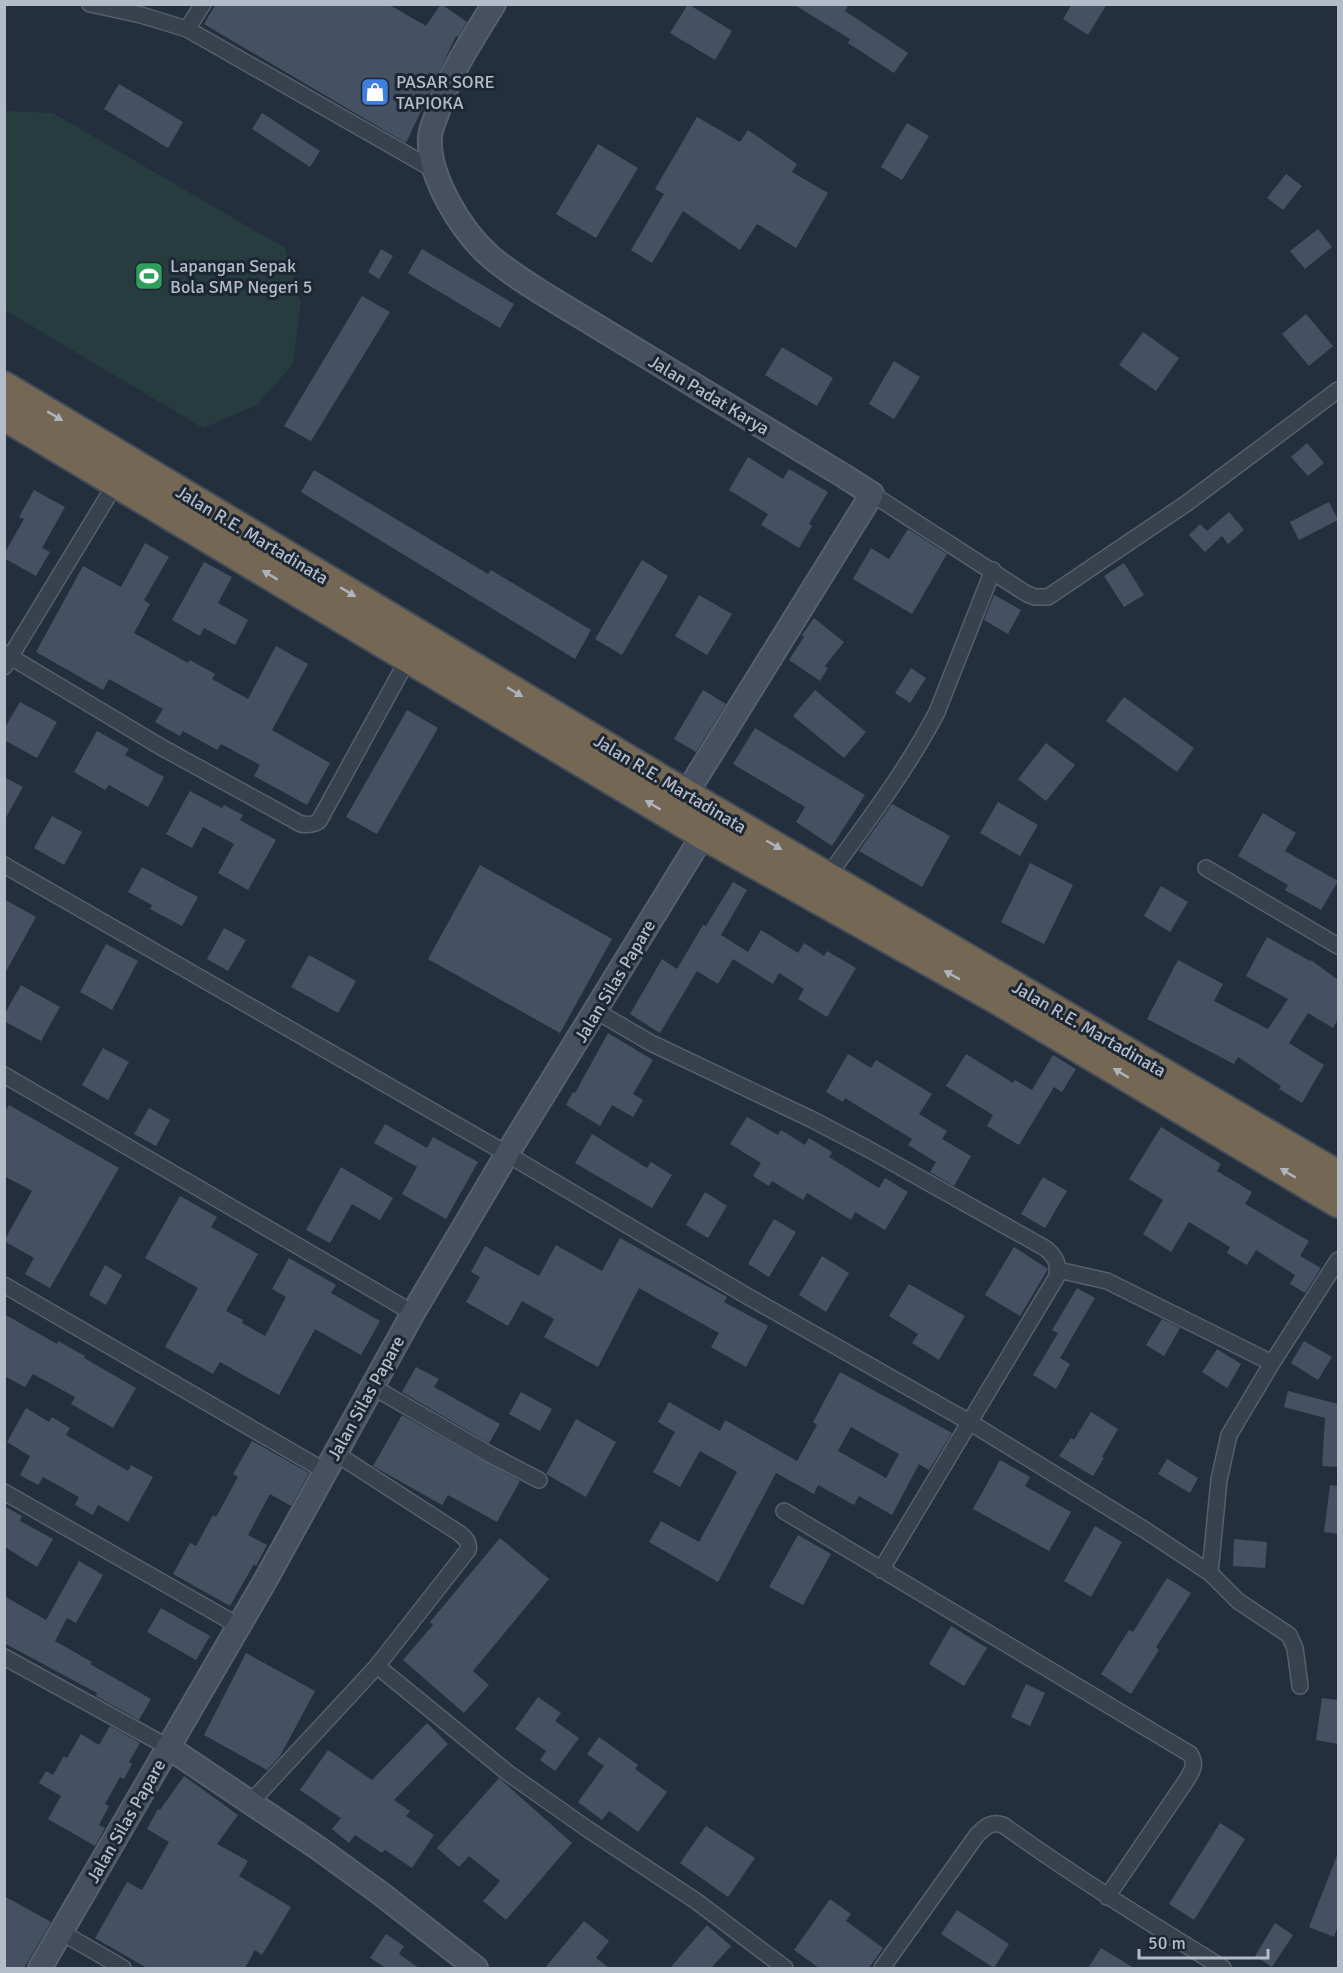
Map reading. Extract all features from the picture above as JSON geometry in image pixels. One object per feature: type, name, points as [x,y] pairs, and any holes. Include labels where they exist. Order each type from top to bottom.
[{"type":"highway","name":"Jalan R.E. Martadinata","points":[[4,386],[686,794],[828,876],[1201,1108],[1338,1203]]},
{"type":"highway","name":"Jalan R.E. Martadinata","points":[[4,416],[703,835],[996,999],[1201,1108],[1338,1175]]},
{"type":"street","points":[[90,4],[141,15],[187,29],[436,171]]},
{"type":"street","points":[[187,29],[203,4]]},
{"type":"street","name":"Jalan Padat Karya","points":[[494,4],[454,72],[430,135],[436,171],[462,224],[489,256],[547,297],[872,494]]},
{"type":"street","points":[[686,794],[872,494],[1035,597],[1048,597],[1187,503],[1338,390]]},
{"type":"street","points":[[116,483],[6,659],[161,747],[306,825],[311,825],[320,821],[408,658]]},
{"type":"street","points":[[828,876],[894,783],[930,725],[993,570]]},
{"type":"street","name":"Jalan Silas Papare","points":[[40,1968],[239,1626],[413,1313],[507,1154],[597,1011],[703,835]]},
{"type":"street","points":[[4,865],[507,1154],[747,1296],[971,1423],[1145,1530],[1210,1574],[1238,1601],[1289,1635],[1295,1648],[1300,1686]]},
{"type":"street","points":[[1206,868],[1338,946]]},
{"type":"street","points":[[597,1011],[651,1043],[861,1145],[1053,1254],[1059,1270],[1056,1278],[881,1570]]},
{"type":"street","points":[[4,1075],[413,1313]]},
{"type":"street","points":[[1210,1574],[1219,1480],[1226,1445],[1232,1429],[1338,1260]]},
{"type":"street","points":[[1059,1270],[1107,1281],[1272,1363]]},
{"type":"street","points":[[4,1286],[459,1533],[467,1541],[469,1546],[461,1559],[376,1666],[250,1802]]},
{"type":"street","points":[[373,1387],[539,1480]]},
{"type":"street","points":[[4,1492],[239,1626]]},
{"type":"street","points":[[784,1511],[1190,1754],[1194,1766],[1186,1781],[1107,1897]]},
{"type":"street","points":[[4,1657],[168,1747],[380,1893],[476,1968]]},
{"type":"street","points":[[376,1666],[507,1773],[696,1901],[785,1968]]},
{"type":"street","points":[[882,1968],[977,1835],[991,1824],[1003,1824],[1107,1897],[1223,1968]]},
{"type":"street","points":[[61,1932],[123,1968]]},
{"type":"green space","name":"Lapangan Sepak Bola SMP Negeri 5","points":[[5,111],[53,113],[285,248],[301,303],[293,364],[257,405],[203,428],[5,310]]},
{"type":"building","name":"PASAR SORE TAPIOKA","points":[[216,4],[388,4],[426,26],[441,4],[467,22],[458,37],[456,36],[406,143],[204,24]]},
{"type":"building","points":[[688,4],[732,31],[715,60],[670,33]]},
{"type":"building","points":[[793,4],[849,4],[845,11],[908,53],[894,73],[848,43],[850,39]]},
{"type":"building","points":[[1072,4],[1107,4],[1088,35],[1063,19]]},
{"type":"building","points":[[119,84],[183,122],[168,148],[104,109]]},
{"type":"building","points":[[262,113],[320,151],[310,167],[252,129]]},
{"type":"building","points":[[697,117],[740,142],[748,130],[797,164],[792,172],[828,193],[796,248],[757,224],[740,250],[683,211],[652,263],[631,250],[664,194],[655,189]]},
{"type":"building","points":[[907,123],[929,136],[902,180],[881,167]]},
{"type":"building","points":[[598,144],[638,168],[596,238],[556,214]]},
{"type":"building","points":[[1286,174],[1302,186],[1283,210],[1267,198]]},
{"type":"building","points":[[1318,229],[1332,247],[1305,269],[1290,251]]},
{"type":"building","points":[[381,249],[393,256],[379,279],[368,272]]},
{"type":"building","points":[[422,249],[514,304],[500,328],[408,273]]},
{"type":"building","points":[[362,296],[390,312],[311,441],[284,426]]},
{"type":"building","points":[[1306,314],[1333,346],[1309,366],[1282,334]]},
{"type":"building","points":[[1143,332],[1179,358],[1156,391],[1119,365]]},
{"type":"building","points":[[782,347],[833,378],[817,406],[765,375]]},
{"type":"building","points":[[894,361],[920,377],[894,419],[869,404]]},
{"type":"building","points":[[1307,443],[1324,463],[1308,476],[1291,457]]},
{"type":"building","points":[[748,457],[783,479],[789,469],[828,492],[809,524],[812,526],[799,548],[761,525],[768,514],[729,490]]},
{"type":"building","points":[[314,470],[488,574],[491,570],[591,630],[575,659],[301,492]]},
{"type":"building","points":[[34,490],[65,507],[42,548],[50,552],[36,576],[4,558],[4,554],[24,519],[19,517]]},
{"type":"building","points":[[1329,502],[1338,520],[1299,540],[1290,522]]},
{"type":"building","points":[[1229,512],[1244,530],[1228,544],[1222,536],[1205,552],[1189,535],[1200,524],[1207,531]]},
{"type":"building","points":[[908,529],[947,554],[912,614],[853,579],[871,548],[889,559]]},
{"type":"building","points":[[145,543],[169,557],[144,600],[150,604],[134,633],[188,663],[190,660],[215,674],[212,679],[248,699],[276,646],[308,664],[272,730],[330,763],[307,805],[254,776],[260,765],[221,744],[217,750],[183,731],[180,736],[155,722],[163,709],[109,679],[103,690],[36,652],[83,566],[121,587]]},
{"type":"building","points":[[642,560],[668,576],[622,655],[595,639]]},
{"type":"building","points":[[204,562],[232,577],[218,603],[248,620],[235,645],[204,628],[200,636],[172,620]]},
{"type":"building","points":[[1124,563],[1144,595],[1124,607],[1104,576]]},
{"type":"building","points":[[699,595],[732,614],[707,655],[675,636]]},
{"type":"building","points":[[994,595],[1021,610],[1008,634],[984,620]]},
{"type":"building","points":[[814,618],[844,642],[825,666],[828,668],[820,681],[789,660]]},
{"type":"building","points":[[911,668],[926,678],[910,703],[895,693]]},
{"type":"building","points":[[703,690],[726,704],[696,752],[674,739]]},
{"type":"building","points":[[815,690],[866,732],[844,758],[793,716]]},
{"type":"building","points":[[1124,697],[1194,748],[1177,772],[1106,721]]},
{"type":"building","points":[[20,702],[57,722],[37,758],[4,740],[4,729]]},
{"type":"building","points":[[407,710],[438,728],[377,834],[346,817]]},
{"type":"building","points":[[755,728],[865,795],[832,846],[796,822],[805,807],[733,764]]},
{"type":"building","points":[[97,731],[129,749],[125,755],[164,777],[148,807],[109,785],[105,790],[74,772]]},
{"type":"building","points":[[1046,743],[1075,765],[1046,801],[1018,779]]},
{"type":"building","points":[[4,777],[23,787],[4,821]]},
{"type":"building","points":[[190,791],[222,808],[224,805],[243,815],[240,820],[276,840],[248,890],[218,873],[234,844],[203,827],[192,848],[166,834]]},
{"type":"building","points":[[998,802],[1038,825],[1020,856],[980,833]]},
{"type":"building","points":[[892,804],[950,836],[922,887],[859,851]]},
{"type":"building","points":[[1263,813],[1296,833],[1285,851],[1338,881],[1321,910],[1285,890],[1288,885],[1238,856]]},
{"type":"building","points":[[52,816],[82,832],[64,865],[34,848]]},
{"type":"building","points":[[1030,863],[1073,885],[1044,944],[1001,922]]},
{"type":"building","points":[[480,865],[612,939],[560,1033],[428,959]]},
{"type":"building","points":[[142,867],[198,897],[182,926],[150,909],[152,905],[128,892]]},
{"type":"building","points":[[733,882],[747,890],[721,935],[748,952],[761,930],[798,953],[804,943],[824,956],[827,951],[856,968],[827,1017],[798,999],[804,989],[779,973],[773,984],[733,959],[718,984],[697,971],[660,1033],[630,1014],[662,959],[677,969],[703,925],[706,926]]},
{"type":"building","points":[[1161,886],[1188,902],[1170,932],[1144,916]]},
{"type":"building","points":[[4,899],[36,917],[4,975]]},
{"type":"building","points":[[224,928],[246,940],[228,971],[207,959]]},
{"type":"building","points":[[1267,937],[1311,960],[1338,980],[1338,1019],[1333,1028],[1308,1013],[1289,1043],[1324,1065],[1302,1103],[1279,1089],[1281,1086],[1238,1057],[1234,1064],[1147,1019],[1178,960],[1223,984],[1214,1001],[1268,1029],[1288,999],[1246,976]]},
{"type":"building","points":[[106,944],[138,961],[112,1010],[80,992]]},
{"type":"building","points":[[309,955],[356,981],[338,1013],[291,987]]},
{"type":"building","points":[[21,985],[60,1007],[41,1041],[4,1021],[4,1015]]},
{"type":"building","points":[[608,1033],[653,1060],[633,1094],[643,1100],[633,1117],[612,1105],[600,1126],[566,1105]]},
{"type":"building","points":[[103,1048],[129,1062],[108,1100],[82,1085]]},
{"type":"building","points":[[848,1054],[871,1068],[876,1060],[932,1094],[919,1114],[947,1131],[942,1139],[971,1156],[954,1186],[930,1172],[936,1162],[908,1145],[912,1139],[845,1098],[843,1102],[826,1092]]},
{"type":"building","points":[[966,1054],[1013,1083],[1015,1080],[1032,1090],[1053,1055],[1076,1069],[1062,1092],[1054,1087],[1019,1145],[987,1126],[993,1115],[946,1086]]},
{"type":"building","points":[[9,1105],[119,1168],[50,1288],[25,1274],[34,1258],[4,1241],[32,1191],[4,1176],[4,1113]]},
{"type":"building","points":[[149,1108],[170,1120],[156,1146],[134,1134]]},
{"type":"building","points":[[747,1117],[778,1135],[781,1130],[805,1145],[809,1138],[832,1152],[829,1157],[879,1188],[885,1178],[908,1192],[885,1230],[855,1212],[851,1220],[807,1193],[803,1200],[772,1181],[769,1186],[753,1176],[761,1163],[730,1144]]},
{"type":"building","points":[[385,1124],[427,1148],[433,1137],[478,1162],[446,1219],[402,1194],[417,1167],[374,1143]]},
{"type":"building","points":[[1161,1127],[1221,1164],[1217,1171],[1252,1192],[1245,1204],[1309,1241],[1300,1256],[1321,1268],[1305,1293],[1290,1284],[1295,1275],[1256,1250],[1247,1265],[1227,1253],[1230,1247],[1189,1222],[1171,1252],[1143,1234],[1163,1200],[1129,1179]]},
{"type":"building","points":[[592,1134],[647,1168],[651,1162],[672,1175],[652,1208],[575,1163]]},
{"type":"building","points":[[341,1167],[393,1198],[380,1220],[352,1204],[330,1243],[306,1230]]},
{"type":"building","points":[[1043,1177],[1067,1191],[1045,1228],[1021,1214]]},
{"type":"building","points":[[705,1192],[727,1206],[708,1238],[686,1225]]},
{"type":"building","points":[[180,1196],[217,1217],[211,1227],[258,1254],[226,1311],[265,1336],[286,1297],[272,1289],[289,1258],[336,1285],[331,1293],[380,1321],[361,1355],[315,1329],[279,1395],[220,1362],[213,1374],[165,1347],[198,1288],[145,1258]]},
{"type":"building","points":[[774,1219],[796,1232],[769,1277],[748,1264]]},
{"type":"building","points":[[620,1238],[727,1297],[724,1302],[768,1326],[746,1367],[711,1347],[719,1333],[639,1288],[598,1367],[544,1337],[554,1319],[522,1301],[508,1326],[466,1302],[480,1277],[471,1272],[485,1246],[539,1276],[556,1245],[602,1271]]},
{"type":"building","points":[[1014,1247],[1048,1269],[1020,1316],[985,1295]]},
{"type":"building","points":[[822,1256],[849,1273],[826,1312],[799,1295]]},
{"type":"building","points":[[105,1265],[122,1275],[106,1305],[89,1295]]},
{"type":"building","points":[[909,1284],[965,1316],[939,1360],[912,1343],[918,1334],[889,1316]]},
{"type":"building","points":[[1077,1288],[1095,1298],[1060,1358],[1070,1364],[1056,1389],[1033,1375],[1058,1333],[1052,1330]]},
{"type":"building","points":[[4,1314],[57,1344],[58,1341],[85,1356],[84,1358],[136,1388],[113,1428],[71,1404],[75,1397],[33,1374],[25,1387],[4,1376]]},
{"type":"building","points":[[1162,1319],[1180,1328],[1164,1356],[1146,1345]]},
{"type":"building","points":[[1304,1341],[1332,1357],[1318,1380],[1291,1363]]},
{"type":"building","points":[[1217,1349],[1241,1364],[1227,1388],[1202,1372]]},
{"type":"building","points":[[416,1367],[439,1379],[434,1387],[500,1424],[489,1443],[402,1392]]},
{"type":"building","points":[[840,1372],[952,1433],[929,1470],[919,1464],[892,1515],[859,1496],[854,1505],[818,1485],[814,1494],[776,1473],[718,1582],[649,1542],[661,1521],[699,1542],[737,1472],[700,1451],[680,1487],[653,1472],[675,1432],[658,1422],[669,1402],[720,1431],[725,1420],[797,1461],[817,1425],[813,1422]],"holes":[[[851,1427],[899,1454],[886,1478],[838,1451]]]},
{"type":"building","points":[[1288,1391],[1338,1404],[1338,1467],[1322,1466],[1325,1418],[1284,1407]]},
{"type":"building","points":[[521,1392],[552,1409],[540,1431],[509,1414]]},
{"type":"building","points":[[26,1408],[49,1422],[52,1417],[70,1428],[66,1435],[128,1471],[131,1465],[153,1477],[128,1522],[98,1505],[93,1515],[75,1505],[79,1497],[43,1477],[38,1485],[20,1475],[30,1456],[7,1442]]},
{"type":"building","points":[[1091,1412],[1118,1429],[1093,1476],[1059,1456],[1071,1438],[1074,1440]]},
{"type":"building","points":[[402,1415],[520,1481],[497,1522],[448,1495],[442,1505],[373,1466]]},
{"type":"building","points":[[576,1419],[616,1442],[586,1497],[546,1474]]},
{"type":"building","points":[[252,1441],[309,1473],[291,1506],[270,1494],[248,1535],[267,1545],[230,1606],[173,1574],[190,1543],[196,1546],[213,1515],[216,1517],[238,1477],[233,1474]]},
{"type":"building","points":[[1167,1459],[1198,1478],[1190,1493],[1158,1474]]},
{"type":"building","points":[[1000,1460],[1030,1477],[1025,1486],[1071,1512],[1049,1551],[973,1509]]},
{"type":"building","points":[[1330,1485],[1338,1486],[1338,1534],[1324,1532]]},
{"type":"building","points":[[4,1506],[22,1516],[20,1521],[53,1539],[37,1567],[4,1548]]},
{"type":"building","points":[[1095,1526],[1122,1542],[1091,1597],[1064,1581]]},
{"type":"building","points":[[798,1535],[831,1554],[803,1605],[769,1587]]},
{"type":"building","points":[[500,1538],[549,1579],[473,1671],[489,1685],[464,1713],[403,1660],[433,1625],[430,1622]]},
{"type":"building","points":[[1234,1539],[1267,1542],[1265,1568],[1233,1566]]},
{"type":"building","points":[[79,1561],[103,1575],[76,1623],[67,1618],[55,1641],[151,1699],[139,1720],[96,1696],[97,1693],[4,1643],[4,1596],[46,1620]]},
{"type":"building","points":[[1167,1578],[1191,1593],[1156,1647],[1159,1650],[1131,1694],[1101,1674],[1129,1630],[1133,1632]]},
{"type":"building","points":[[161,1608],[210,1636],[196,1660],[147,1632]]},
{"type":"building","points":[[951,1626],[987,1648],[964,1686],[929,1664]]},
{"type":"building","points":[[246,1653],[315,1691],[280,1756],[267,1770],[204,1735]]},
{"type":"building","points":[[1026,1684],[1045,1693],[1030,1726],[1011,1717]]},
{"type":"building","points":[[538,1697],[561,1713],[555,1721],[579,1738],[555,1771],[540,1760],[546,1751],[515,1729]]},
{"type":"building","points":[[1322,1698],[1338,1700],[1338,1744],[1316,1740]]},
{"type":"building","points":[[427,1723],[448,1744],[394,1800],[410,1811],[406,1816],[434,1835],[412,1868],[385,1850],[382,1853],[355,1835],[349,1843],[332,1829],[341,1818],[300,1790],[328,1750],[372,1780]]},
{"type":"building","points":[[110,1726],[140,1743],[129,1762],[132,1764],[124,1779],[120,1777],[105,1804],[109,1806],[99,1825],[105,1828],[95,1846],[48,1819],[61,1796],[39,1783],[46,1771],[53,1775],[64,1756],[67,1758],[81,1734],[99,1745]]},
{"type":"building","points":[[599,1737],[638,1765],[635,1769],[667,1792],[638,1832],[609,1811],[602,1820],[578,1802],[604,1766],[587,1754]]},
{"type":"building","points":[[184,1776],[238,1815],[217,1844],[248,1861],[239,1876],[291,1907],[262,1955],[255,1950],[245,1968],[147,1968],[95,1938],[127,1882],[142,1890],[169,1842],[147,1829],[158,1809],[160,1810]]},
{"type":"building","points":[[499,1778],[572,1843],[506,1920],[483,1901],[500,1881],[469,1856],[459,1867],[437,1848]]},
{"type":"building","points":[[1220,1823],[1245,1839],[1194,1920],[1169,1904]]},
{"type":"building","points":[[706,1826],[755,1858],[728,1897],[680,1863]]},
{"type":"building","points":[[1338,1853],[1338,1926],[1334,1937],[1309,1927]]},
{"type":"building","points":[[4,1896],[51,1922],[24,1968],[4,1968]]},
{"type":"building","points":[[830,1899],[851,1914],[846,1921],[883,1948],[869,1968],[819,1968],[794,1950]]},
{"type":"building","points":[[957,1910],[1009,1944],[994,1968],[941,1934]]},
{"type":"building","points":[[584,1921],[609,1941],[596,1958],[609,1968],[545,1968]]},
{"type":"building","points":[[1275,1923],[1293,1935],[1272,1967],[1255,1956]]},
{"type":"building","points":[[707,1925],[731,1946],[711,1968],[670,1968]]},
{"type":"building","points":[[386,1934],[404,1946],[399,1954],[419,1968],[386,1968],[370,1958]]},
{"type":"building","points":[[1101,1948],[1134,1968],[1088,1968]]},
{"type":"place","name":"PASAR SORE TAPIOKA","points":[[375,92]]},
{"type":"place","name":"Lapangan Sepak Bola SMP Negeri 5","points":[[149,276]]}]
